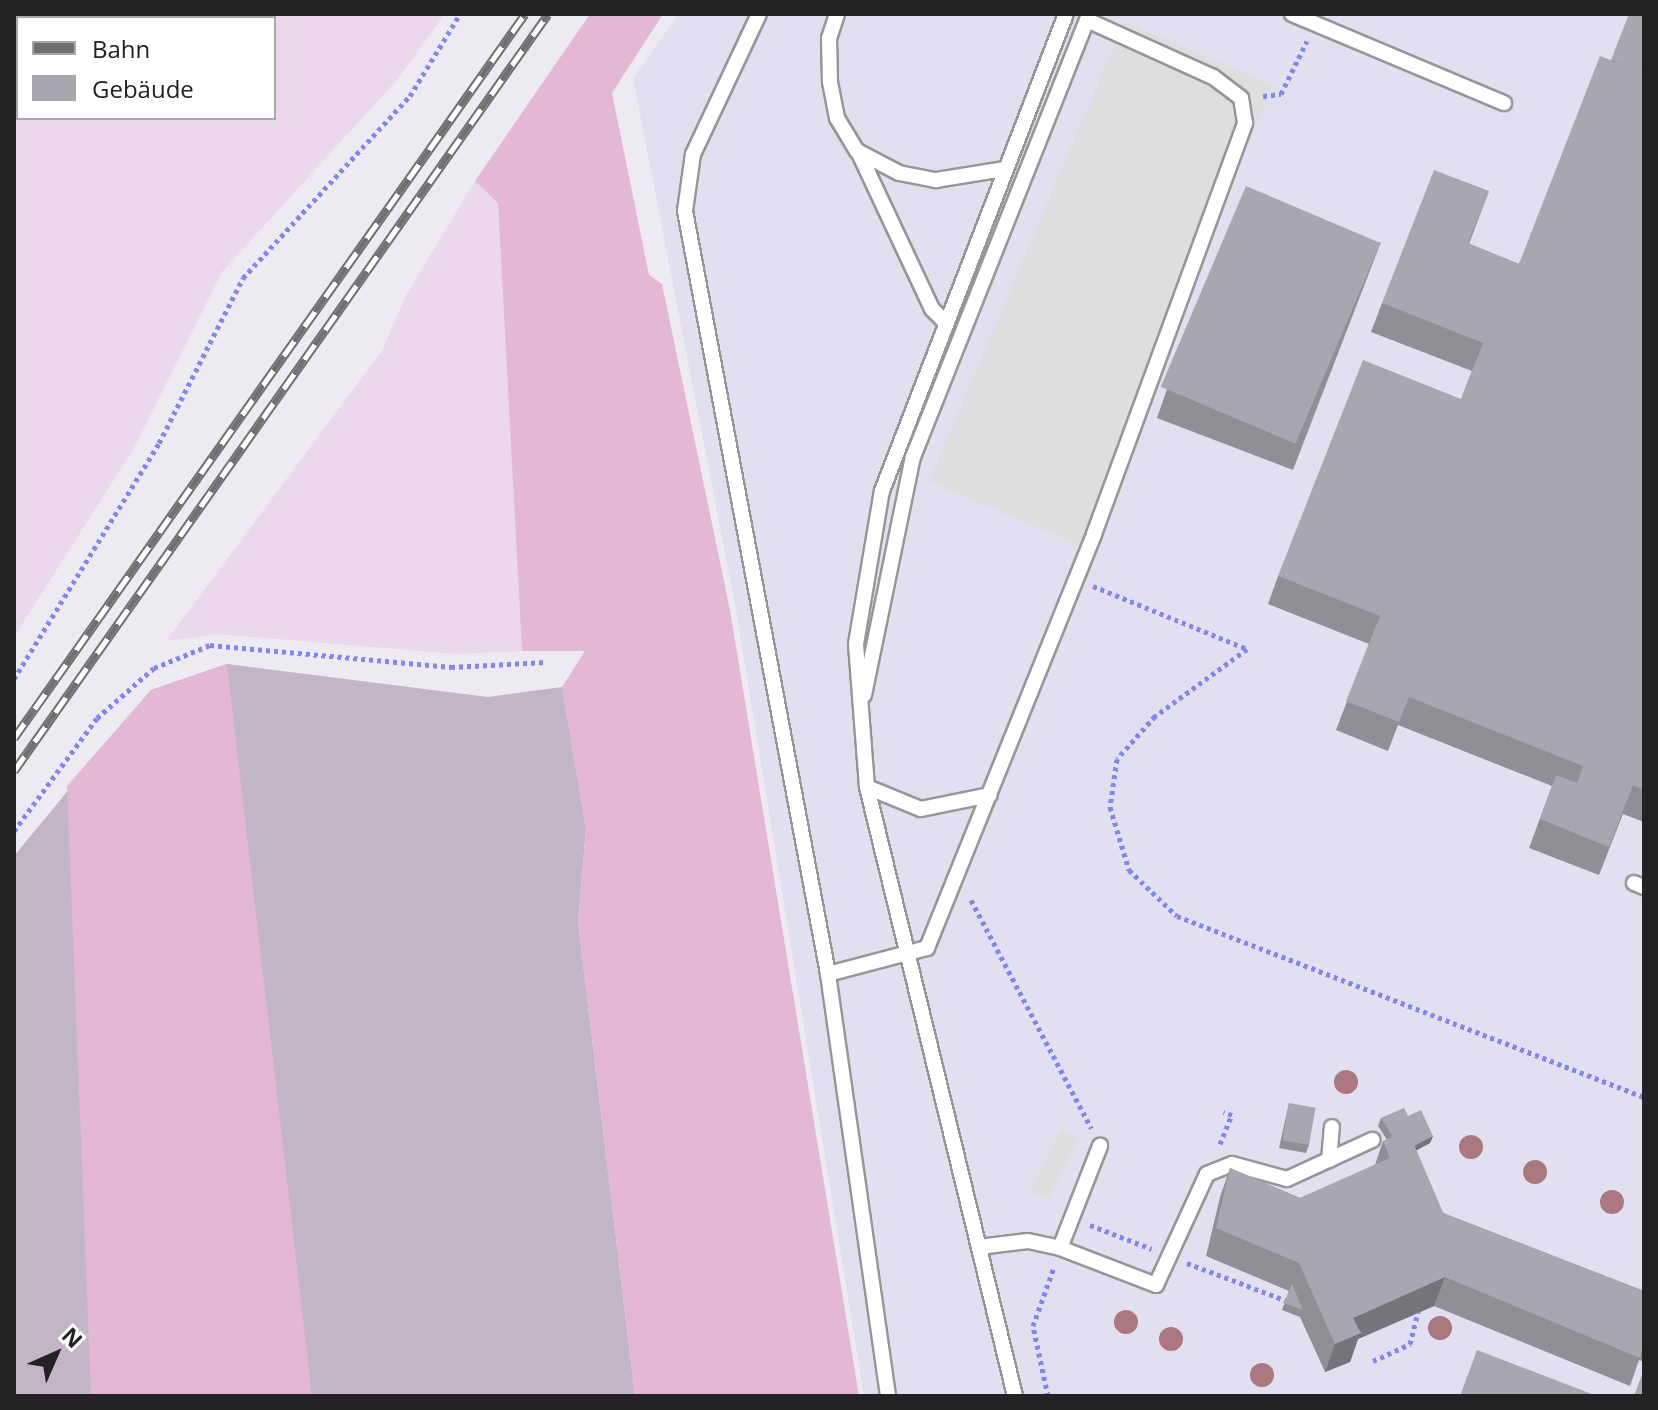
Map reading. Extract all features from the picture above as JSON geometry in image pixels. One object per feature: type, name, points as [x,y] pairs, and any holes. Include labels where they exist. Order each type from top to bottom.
[{"type":"lane","points":[[759,14],[693,154],[685,211],[828,974],[888,1396]]},
{"type":"lane","points":[[837,14],[829,38],[830,82],[837,118],[857,151],[932,309],[945,322]]},
{"type":"lane","points":[[1015,1396],[905,956],[867,787],[859,727],[856,644],[865,564],[882,491],[1066,14]]},
{"type":"lane","points":[[1292,14],[1313,28],[1504,103]]},
{"type":"lane","points":[[828,974],[927,948],[1076,579],[1245,123],[1241,98],[1213,77],[1088,17],[913,457],[859,727]]},
{"type":"lane","points":[[857,151],[899,173],[936,180],[1004,169]]},
{"type":"lane","points":[[867,787],[921,809],[990,795]]},
{"type":"lane","points":[[1329,1160],[1332,1127]]},
{"type":"lane","points":[[979,1247],[1028,1241],[1060,1248],[1156,1285],[1207,1174],[1232,1164],[1287,1179],[1372,1140]]},
{"type":"lane","points":[[1060,1248],[1100,1146]]},
{"type":"path","points":[[14,679],[159,443],[243,278],[410,96],[460,14]]},
{"type":"path","points":[[1241,98],[1281,94],[1313,28]]},
{"type":"path","points":[[1076,579],[1247,649],[1155,716],[1117,759],[1110,807],[1129,870],[1177,916],[1644,1097]]},
{"type":"path","points":[[14,831],[97,718],[154,668],[210,645],[451,667],[546,662]]},
{"type":"path","points":[[958,874],[1100,1146]]},
{"type":"path","points":[[1207,1174],[1232,1115],[1224,1112]]},
{"type":"path","points":[[1048,1396],[1033,1326],[1060,1248]]},
{"type":"path","points":[[1373,1361],[1410,1344],[1418,1311]]},
{"type":"shaded area","points":[[14,14],[445,14],[396,81],[222,272],[134,448],[14,637]]},
{"type":"shaded area","points":[[590,14],[663,14],[612,93],[649,275],[662,284],[730,610],[859,1396],[635,1396],[578,922],[586,829],[562,687],[585,651],[522,651],[498,203],[475,181]]},
{"type":"shaded area","points":[[679,14],[1644,14],[1644,1396],[864,1396],[736,609],[633,78]]},
{"type":"shaded area","points":[[1124,22],[1273,85],[1078,545],[929,481]]},
{"type":"shaded area","points":[[475,181],[498,203],[522,651],[456,654],[218,634],[166,641],[382,351],[405,297]]},
{"type":"shaded area","points":[[227,664],[488,697],[562,687],[586,829],[578,922],[635,1396],[14,1396],[14,856],[151,690]]},
{"type":"shaded area","points":[[227,664],[312,1396],[91,1396],[67,786],[151,690]]},
{"type":"shaded area","points":[[1061,1130],[1079,1139],[1048,1200],[1030,1191]]},
{"type":"building","points":[[1629,14],[1644,14],[1644,73],[1611,60]]},
{"type":"building","points":[[1600,56],[1644,73],[1644,790],[1633,785],[1609,847],[1540,819],[1556,775],[1577,783],[1583,766],[1409,697],[1399,722],[1346,701],[1380,616],[1278,576],[1363,360],[1461,399],[1483,343],[1382,303],[1434,170],[1489,191],[1468,243],[1519,264]]},
{"type":"building","points":[[1246,186],[1380,243],[1295,444],[1161,387]]},
{"type":"building","points":[[1289,1103],[1316,1108],[1309,1145],[1282,1140]]},
{"type":"building","points":[[1404,1108],[1408,1116],[1421,1110],[1433,1136],[1414,1146],[1408,1130],[1393,1137],[1381,1118]]},
{"type":"building","points":[[1408,1130],[1443,1213],[1644,1291],[1644,1339],[1640,1358],[1445,1277],[1353,1318],[1361,1333],[1335,1344],[1299,1263],[1216,1228],[1230,1168],[1300,1198],[1390,1158],[1383,1141]]},
{"type":"building","points":[[1292,1284],[1303,1310],[1284,1303]]},
{"type":"building","points":[[1477,1350],[1597,1396],[1460,1396]]},
{"type":"building","points":[[1644,1369],[1644,1396],[1634,1396]]},
{"type":"railway","points":[[14,738],[525,14]]},
{"type":"railway","points":[[14,771],[548,14]]}]
